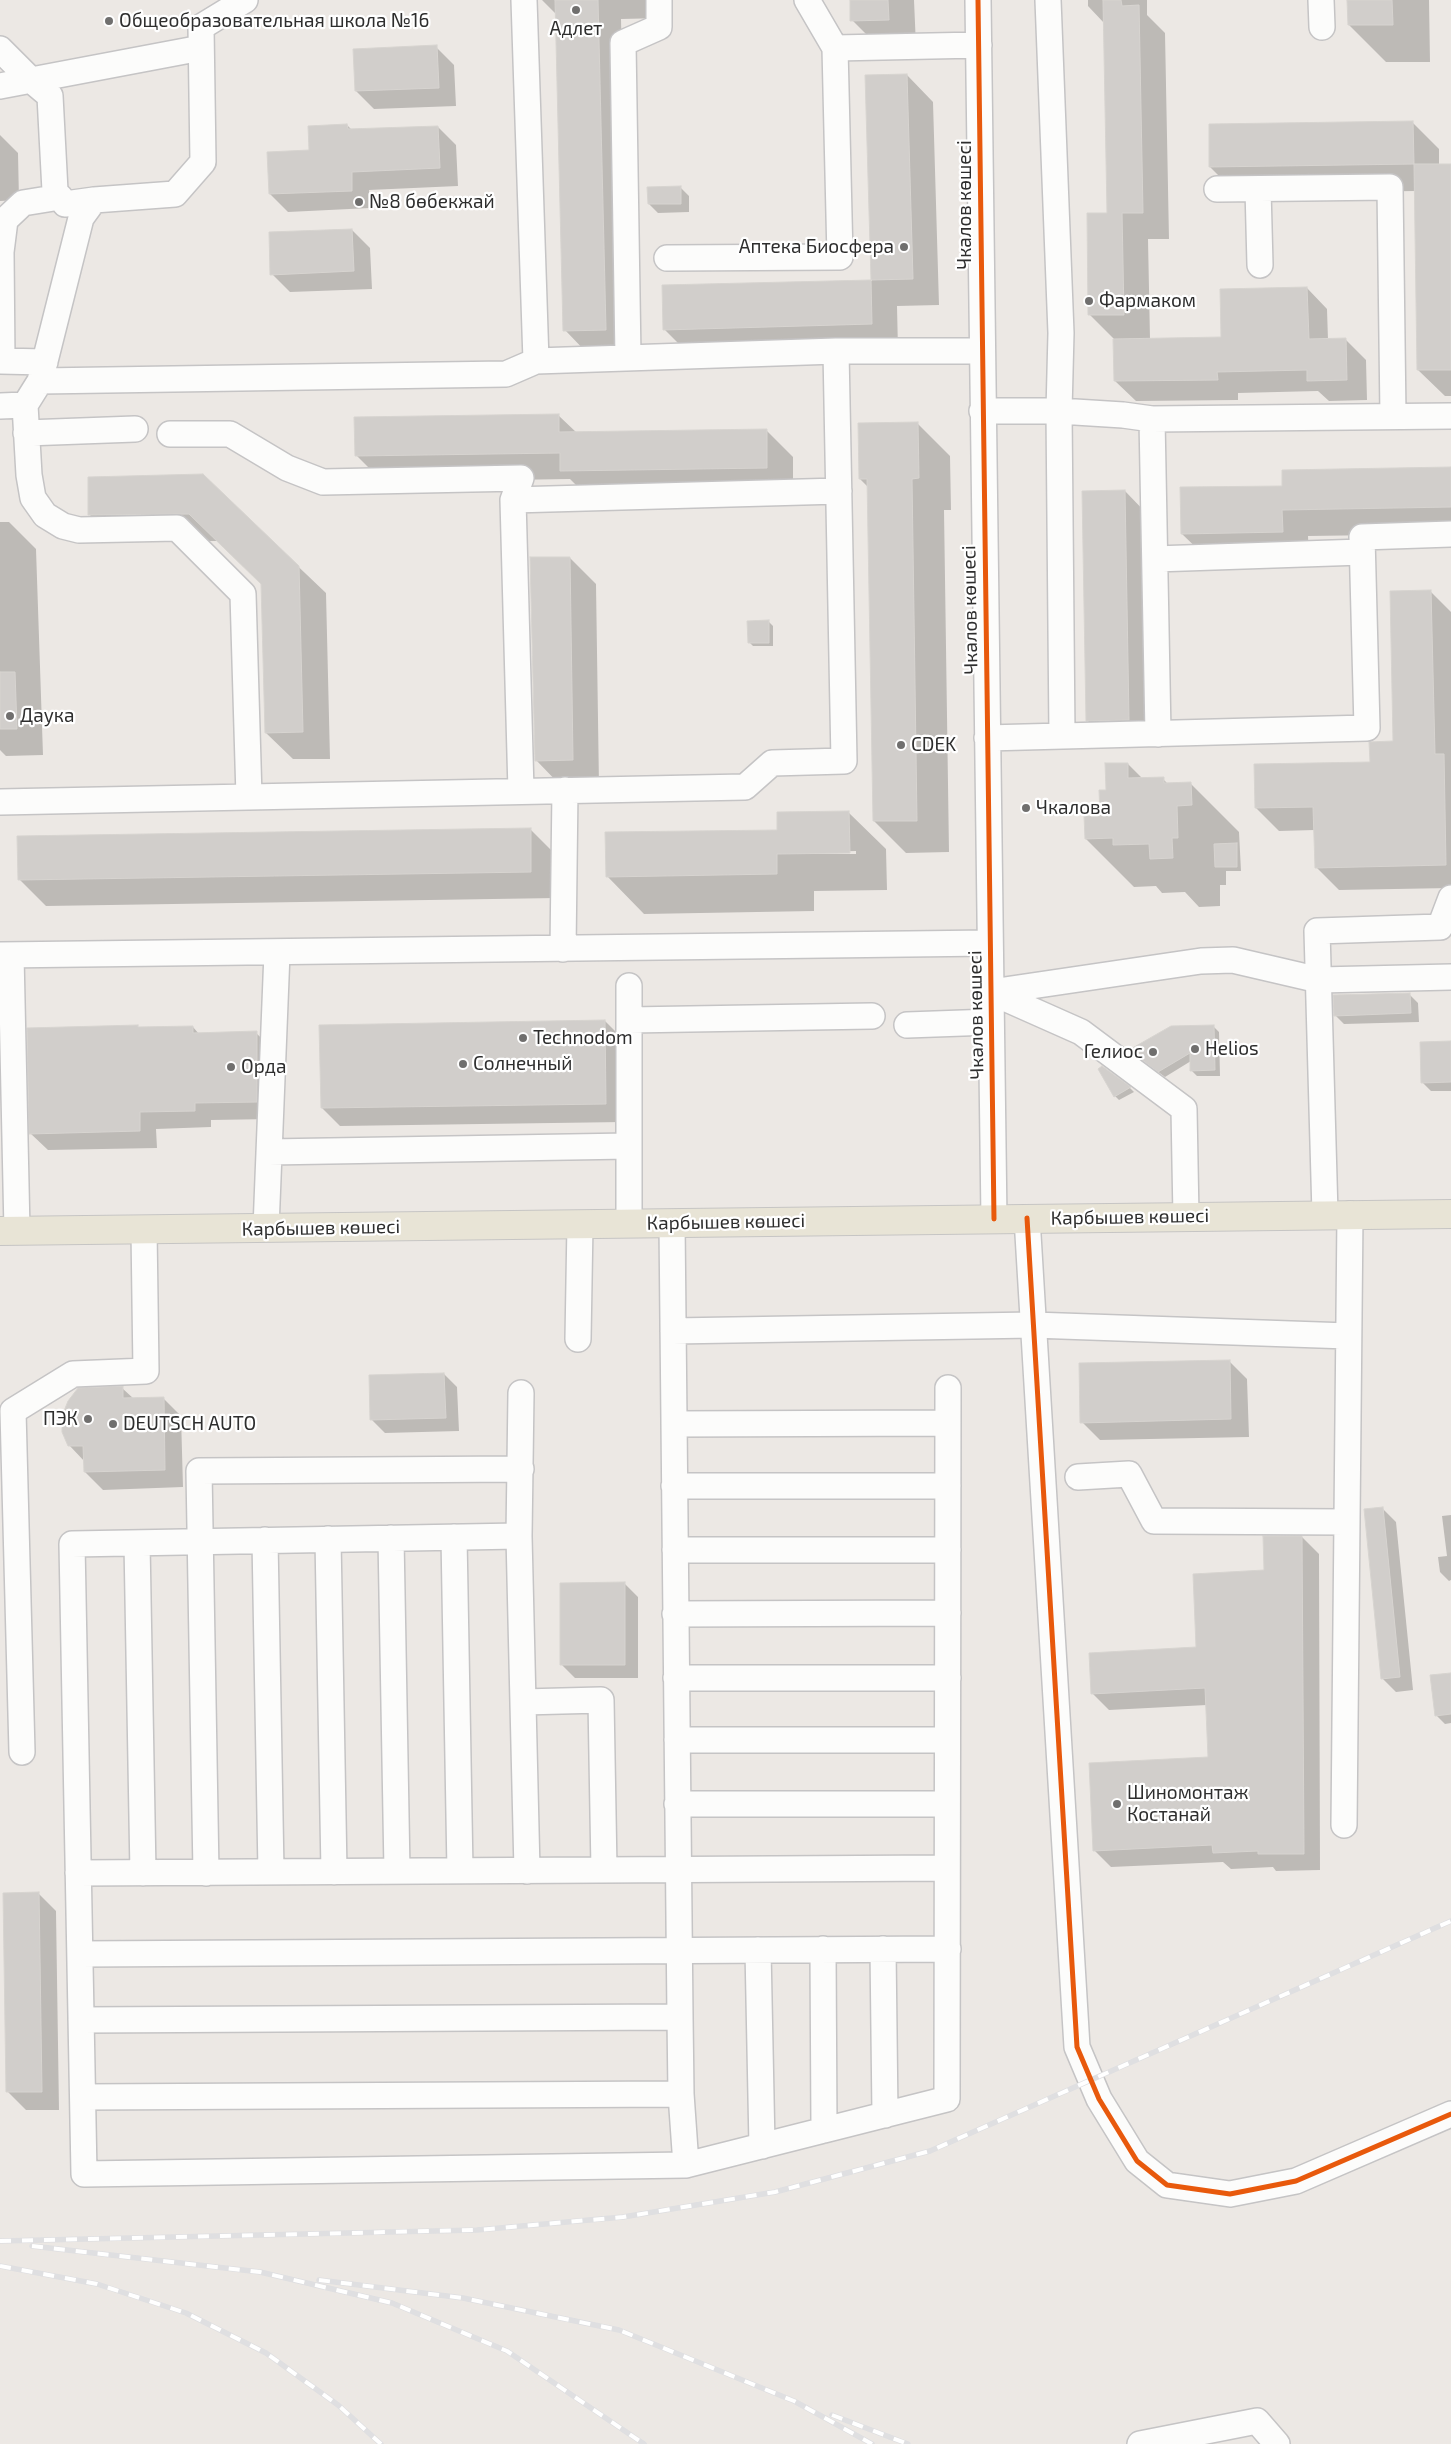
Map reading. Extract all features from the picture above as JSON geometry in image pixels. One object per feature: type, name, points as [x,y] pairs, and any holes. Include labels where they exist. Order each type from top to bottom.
[{"type":"main road","name":"Карбышев көшесі","points":[[9,1231],[1451,1214]]},
{"type":"street","points":[[0,49],[50,96],[55,190],[65,204],[175,194],[204,162],[201,27],[245,0]]},
{"type":"street","points":[[524,0],[536,361]]},
{"type":"street","points":[[628,358],[624,43],[659,27],[659,0]]},
{"type":"street","points":[[667,258],[840,257],[835,48],[807,0]]},
{"type":"street","name":"Чкалов көшесі","points":[[978,0],[981,351],[994,1219]]},
{"type":"street","points":[[1048,0],[1061,333],[1059,411],[1062,736]]},
{"type":"street","points":[[1321,0],[1322,27]]},
{"type":"street","points":[[835,48],[979,45]]},
{"type":"street","points":[[0,86],[201,48]]},
{"type":"street","points":[[1217,189],[1390,187],[1393,416]]},
{"type":"street","points":[[1258,189],[1260,264]]},
{"type":"street","points":[[60,197],[23,203],[5,220],[1,252],[1,361],[42,371],[506,374],[536,361],[836,351],[981,351]]},
{"type":"street","points":[[94,200],[81,218],[42,371],[25,405],[29,475],[34,498],[45,515],[63,526],[79,530],[177,528],[244,594],[249,797]]},
{"type":"street","points":[[0,802],[745,786],[772,763],[844,761],[836,351]]},
{"type":"street","points":[[0,406],[25,405]]},
{"type":"street","points":[[982,410],[1124,414],[1152,419],[1451,416]]},
{"type":"street","points":[[1152,419],[1158,734]]},
{"type":"street","points":[[26,433],[135,429]]},
{"type":"street","points":[[170,434],[230,434],[287,468],[323,482],[521,478],[513,500],[521,791]]},
{"type":"street","points":[[513,500],[839,491]]},
{"type":"street","points":[[987,738],[1367,728],[1362,537],[1451,534]]},
{"type":"street","points":[[1155,558],[1362,552]]},
{"type":"street","points":[[563,950],[565,790]]},
{"type":"street","points":[[1344,1826],[1348,1336],[1318,980],[1317,932],[1440,927],[1451,898]]},
{"type":"street","points":[[9,1231],[6,955],[563,950],[990,943]]},
{"type":"street","points":[[266,1228],[277,953]]},
{"type":"street","points":[[991,992],[1201,960],[1233,960],[1318,980],[1451,976]]},
{"type":"street","points":[[629,986],[629,1223]]},
{"type":"street","points":[[991,992],[1081,1032],[1184,1109],[1186,1217]]},
{"type":"street","points":[[629,1020],[872,1016]]},
{"type":"street","points":[[907,1025],[991,1022]]},
{"type":"street","points":[[269,1152],[629,1146]]},
{"type":"street","points":[[1027,1218],[1077,2047],[1099,2099],[1137,2161],[1167,2185],[1230,2194],[1296,2181],[1451,2114]]},
{"type":"street","points":[[672,1223],[681,2094],[686,2165]]},
{"type":"street","points":[[578,1339],[580,1224]]},
{"type":"street","points":[[22,1752],[7,1411],[73,1374],[146,1371],[144,1230]]},
{"type":"street","points":[[673,1331],[1033,1325],[1348,1336]]},
{"type":"street","points":[[519,1536],[72,1544],[84,2174],[686,2165],[947,2099],[948,1388]]},
{"type":"street","points":[[521,1393],[519,1536],[527,1871]]},
{"type":"street","points":[[674,1424],[948,1423]]},
{"type":"street","points":[[206,1873],[199,1471],[521,1469]]},
{"type":"street","points":[[1078,1477],[1129,1474],[1154,1521],[1346,1522]]},
{"type":"street","points":[[674,1486],[948,1486]]},
{"type":"street","points":[[454,1537],[460,1871]]},
{"type":"street","points":[[391,1538],[397,1872]]},
{"type":"street","points":[[328,1539],[334,1872]]},
{"type":"street","points":[[265,1540],[271,1872]]},
{"type":"street","points":[[137,1542],[143,1873]]},
{"type":"street","points":[[675,1550],[948,1550]]},
{"type":"street","points":[[675,1614],[948,1613]]},
{"type":"street","points":[[676,1678],[948,1678]]},
{"type":"street","points":[[523,1702],[601,1700],[604,1870]]},
{"type":"street","points":[[677,1740],[947,1740]]},
{"type":"street","points":[[677,1804],[947,1804]]},
{"type":"street","points":[[78,1873],[947,1868]]},
{"type":"street","points":[[824,1949],[824,2130]]},
{"type":"street","points":[[883,1949],[885,2115]]},
{"type":"street","points":[[80,1954],[948,1949]]},
{"type":"street","points":[[758,1950],[762,2146]]},
{"type":"street","points":[[81,2020],[680,2017]]},
{"type":"street","points":[[83,2097],[681,2094]]},
{"type":"street","points":[[1140,2444],[1257,2421],[1277,2444]]},
{"type":"building","points":[[555,0],[598,0],[606,330],[563,331]]},
{"type":"building","points":[[850,0],[888,0],[889,20],[850,21]]},
{"type":"building","points":[[1103,0],[1121,0],[1122,6],[1139,5],[1143,213],[1122,213],[1124,315],[1088,315],[1087,213],[1107,213]]},
{"type":"building","points":[[1347,0],[1392,0],[1393,25],[1348,25]]},
{"type":"building","points":[[437,45],[439,88],[355,91],[353,49]]},
{"type":"building","points":[[907,74],[913,279],[871,280],[865,75]]},
{"type":"building","points":[[1413,121],[1414,164],[1209,167],[1209,124]]},
{"type":"building","points":[[347,124],[348,129],[438,126],[440,168],[352,172],[352,191],[269,194],[267,152],[309,150],[308,126]]},
{"type":"building","points":[[1414,164],[1451,164],[1451,370],[1417,370]]},
{"type":"building","points":[[681,186],[681,204],[648,204],[647,187]]},
{"type":"building","points":[[352,229],[354,271],[270,275],[269,232]]},
{"type":"building","points":[[871,280],[872,324],[663,330],[662,285]]},
{"type":"building","points":[[1307,287],[1309,339],[1346,338],[1347,380],[1307,381],[1307,370],[1217,372],[1218,380],[1114,381],[1113,339],[1221,337],[1220,289]]},
{"type":"building","points":[[559,414],[559,432],[767,429],[767,468],[560,471],[560,453],[355,456],[354,417]]},
{"type":"building","points":[[918,422],[919,478],[912,479],[917,821],[873,821],[867,479],[859,479],[858,423]]},
{"type":"building","points":[[1451,467],[1451,507],[1282,510],[1283,532],[1181,534],[1180,487],[1282,486],[1282,470]]},
{"type":"building","points":[[203,474],[299,566],[303,732],[265,733],[261,584],[189,514],[88,515],[88,477]]},
{"type":"building","points":[[1125,490],[1129,720],[1086,721],[1082,491]]},
{"type":"building","points":[[530,557],[570,557],[573,760],[535,761]]},
{"type":"building","points":[[1431,590],[1435,754],[1444,754],[1446,865],[1315,868],[1313,807],[1255,808],[1254,764],[1370,762],[1369,742],[1393,741],[1390,591]]},
{"type":"building","points":[[769,620],[769,643],[748,643],[747,621]]},
{"type":"building","points":[[0,672],[15,672],[17,729],[0,729]]},
{"type":"building","points":[[1105,763],[1128,763],[1128,778],[1164,777],[1164,783],[1191,782],[1192,805],[1177,806],[1178,838],[1172,838],[1173,858],[1150,859],[1149,844],[1113,845],[1113,838],[1085,839],[1084,816],[1100,816],[1099,790],[1106,790]]},
{"type":"building","points":[[849,811],[850,853],[777,854],[777,874],[606,877],[605,832],[777,830],[777,812]]},
{"type":"building","points":[[531,828],[531,872],[18,880],[17,836]]},
{"type":"building","points":[[1237,843],[1237,867],[1215,867],[1214,844]]},
{"type":"building","points":[[1410,993],[1411,1013],[1334,1016],[1333,995]]},
{"type":"building","name":"Солнечный","points":[[605,1020],[606,1104],[321,1108],[319,1025]]},
{"type":"building","points":[[138,1025],[138,1027],[193,1026],[193,1033],[257,1031],[257,1102],[195,1103],[195,1111],[140,1112],[140,1131],[29,1134],[27,1028]]},
{"type":"building","points":[[1214,1025],[1215,1070],[1190,1071],[1190,1053],[1158,1072],[1129,1050],[1171,1026]]},
{"type":"building","points":[[1451,1041],[1451,1082],[1421,1083],[1420,1042]]},
{"type":"building","points":[[1102,1066],[1131,1087],[1114,1097],[1098,1069]]},
{"type":"building","points":[[1230,1360],[1231,1419],[1080,1423],[1079,1363]]},
{"type":"building","points":[[444,1373],[446,1418],[370,1420],[369,1375]]},
{"type":"building","name":"DEUTSCH AUTO","points":[[123,1386],[123,1398],[164,1397],[165,1470],[84,1472],[83,1446],[68,1446],[62,1432],[62,1416],[68,1401],[78,1388]]},
{"type":"building","points":[[1383,1507],[1400,1677],[1381,1679],[1364,1509]]},
{"type":"building","points":[[1263,1536],[1302,1536],[1304,1854],[1258,1854],[1258,1851],[1213,1853],[1212,1845],[1093,1851],[1089,1763],[1208,1757],[1205,1688],[1091,1694],[1089,1653],[1196,1647],[1193,1574],[1264,1570]]},
{"type":"building","points":[[625,1582],[625,1665],[560,1665],[560,1583]]},
{"type":"building","points":[[1451,1673],[1451,1714],[1435,1716],[1430,1675]]},
{"type":"building","points":[[39,1892],[42,2092],[6,2092],[3,1893]]},
{"type":"railway","points":[[0,2241],[477,2230],[623,2217],[775,2192],[930,2151],[1451,1921]]},
{"type":"railway","points":[[32,2246],[260,2272],[392,2303],[507,2351],[644,2444]]},
{"type":"railway","points":[[0,2266],[97,2284],[186,2313],[266,2353],[338,2405],[381,2444]]},
{"type":"railway","points":[[319,2280],[463,2298],[619,2330],[794,2401],[872,2444]]},
{"type":"railway","points":[[832,2415],[908,2444]]},
{"type":"cycle path","points":[[978,0],[994,1219]]},
{"type":"cycle path","points":[[1027,1218],[1077,2047],[1099,2099],[1137,2161],[1167,2185],[1230,2194],[1296,2181],[1451,2114]]},
{"type":"place","name":"Адлет","points":[[576,10]]},
{"type":"place","name":"Общеобразовательная школа №16","points":[[109,21]]},
{"type":"place","name":"№8 бөбекжай","points":[[359,202]]},
{"type":"place","name":"Аптека Биосфера","points":[[904,247]]},
{"type":"place","name":"Фармаком","points":[[1089,301]]},
{"type":"place","name":"Даука","points":[[10,716]]},
{"type":"place","name":"CDEK","points":[[901,745]]},
{"type":"place","name":"Чкалова","points":[[1026,808]]},
{"type":"place","name":"Technodom","points":[[523,1038]]},
{"type":"place","name":"Helios","points":[[1195,1049]]},
{"type":"place","name":"Гелиос","points":[[1153,1052]]},
{"type":"place","name":"Солнечный","points":[[463,1064]]},
{"type":"place","name":"Орда","points":[[231,1067]]},
{"type":"place","name":"ПЭК","points":[[88,1419]]},
{"type":"place","name":"DEUTSCH AUTO","points":[[113,1424]]},
{"type":"place","name":"Шиномонтаж Костанай","points":[[1117,1804]]}]
